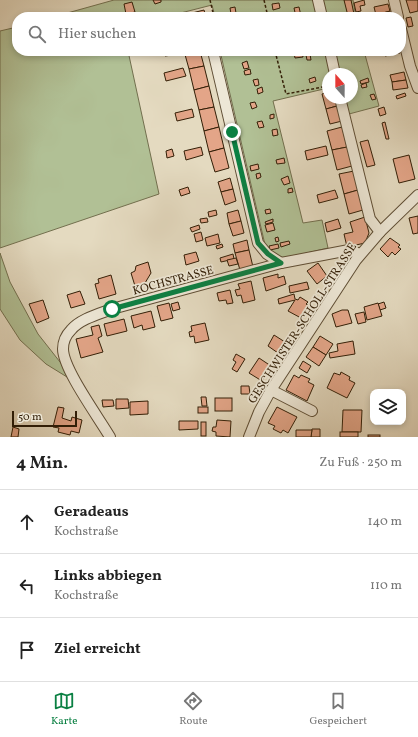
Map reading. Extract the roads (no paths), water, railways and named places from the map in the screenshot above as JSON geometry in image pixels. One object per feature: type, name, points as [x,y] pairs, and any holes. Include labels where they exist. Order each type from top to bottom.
[{"type":"street","points":[[318,0],[321,12]]},
{"type":"street","points":[[394,0],[397,12]]},
{"type":"street","points":[[406,50],[418,88]]},
{"type":"street","points":[[214,56],[258,243],[268,254],[281,263]]},
{"type":"street","points":[[331,56],[334,68]]},
{"type":"street","points":[[341,104],[370,219],[380,232]]},
{"type":"street","name":"GESCHWISTER-SCHOLL-STRASSE","points":[[249,437],[254,423],[271,390],[360,254],[418,195]]},
{"type":"street","name":"KOCHSTRASSE","points":[[110,437],[69,371],[63,350],[64,341],[72,328],[89,318],[112,309],[281,263],[349,250],[360,254]]},
{"type":"street","points":[[271,390],[312,411]]}]
